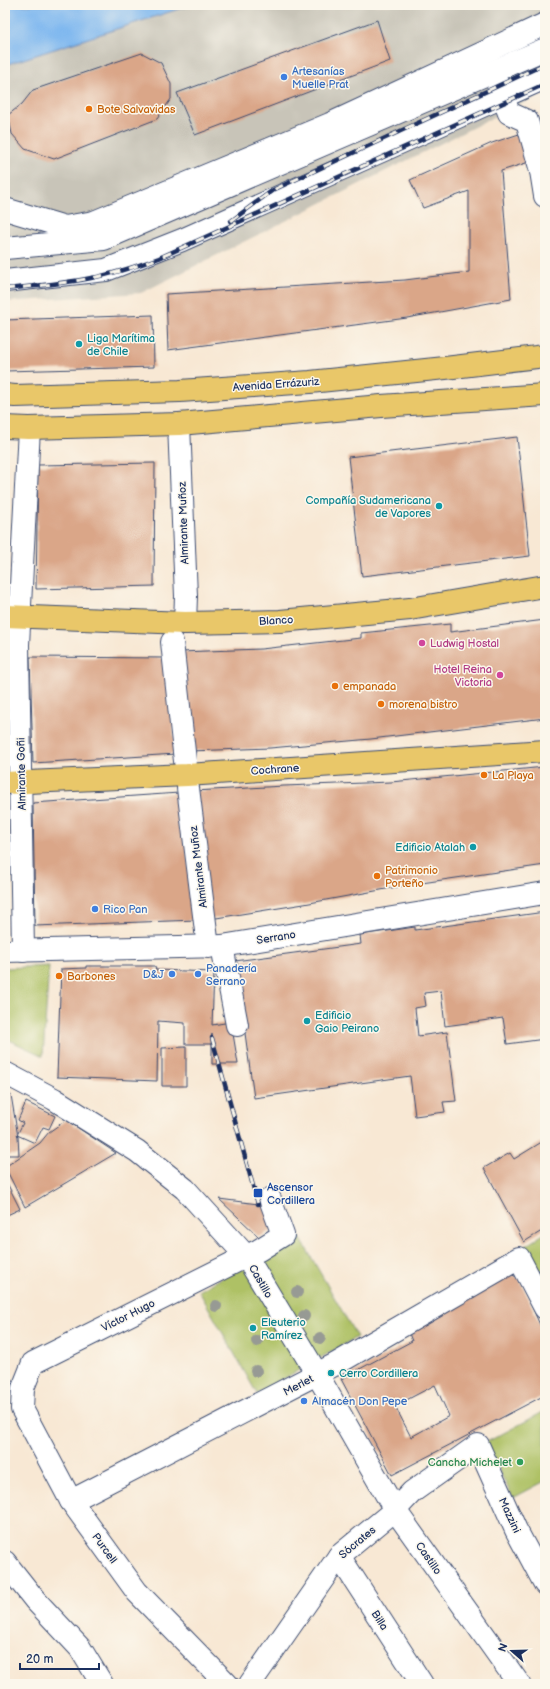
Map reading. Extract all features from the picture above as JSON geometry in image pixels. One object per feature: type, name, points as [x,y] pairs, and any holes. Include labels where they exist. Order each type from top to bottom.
[{"type":"main road","name":"Avenida Errázuriz","points":[[5,395],[15,396],[180,391],[310,382],[545,356]]},
{"type":"main road","points":[[5,427],[29,428],[179,424],[380,406],[545,395]]},
{"type":"main road","name":"Blanco","points":[[12,617],[185,623],[280,621],[410,609],[545,586]]},
{"type":"main road","name":"Cochrane","points":[[13,783],[187,775],[545,751]]},
{"type":"street","points":[[5,210],[65,227],[94,222],[330,124],[545,24]]},
{"type":"street","points":[[5,248],[104,239],[545,49]]},
{"type":"street","points":[[484,52],[509,112],[527,121],[543,171],[545,196]]},
{"type":"street","points":[[5,281],[106,270],[182,240],[545,78]]},
{"type":"street","name":"Almirante Muñoz","points":[[179,424],[186,596],[185,623]]},
{"type":"street","name":"Almirante Goñi","points":[[14,951],[13,783],[18,645],[12,617],[29,428]]},
{"type":"street","points":[[172,642],[185,761]]},
{"type":"street","name":"Almirante Muñoz","points":[[188,788],[215,946],[237,1025]]},
{"type":"street","name":"Serrano","points":[[14,951],[215,946],[545,893]]},
{"type":"street","name":"Castillo","points":[[5,1073],[54,1099],[137,1151],[185,1189],[246,1256],[317,1374],[395,1510],[519,1684]]},
{"type":"street","name":"Víctor Hugo","points":[[23,1388],[33,1363],[246,1256],[283,1235],[270,1199]]},
{"type":"street","name":"Merlet","points":[[71,1501],[317,1374],[519,1258],[545,1308]]},
{"type":"street","name":"Purcell","points":[[23,1388],[22,1409],[71,1501],[137,1592],[227,1684]]},
{"type":"street","name":"Sócrates","points":[[250,1684],[339,1556],[395,1510],[412,1492],[478,1445]]},
{"type":"street","name":"Mazzini","points":[[478,1445],[516,1530],[545,1584]]},
{"type":"street","name":"Billa","points":[[339,1556],[422,1684]]},
{"type":"street","points":[[5,1562],[35,1600],[80,1648],[102,1684]]},
{"type":"shaded area","points":[[191,5],[545,5],[545,94],[510,109],[141,293],[5,302],[5,65]]},
{"type":"green space","points":[[49,966],[43,1056],[5,1038],[5,968]]},
{"type":"green space","points":[[545,1233],[545,1297],[519,1250]]},
{"type":"green space","points":[[298,1234],[357,1337],[257,1394],[199,1291]]},
{"type":"green space","name":"Cancha Michelet","points":[[545,1411],[545,1481],[513,1498],[485,1443]]},
{"type":"water","points":[[5,5],[191,5],[5,65]]},
{"type":"building","name":"Artesanías Muelle Prat","points":[[377,20],[390,61],[195,135],[177,93]]},
{"type":"building","name":"Bote Salvavidas","points":[[142,53],[161,63],[171,84],[171,99],[157,119],[54,159],[25,149],[12,134],[8,115],[22,104],[33,90]]},
{"type":"building","points":[[519,134],[529,162],[501,171],[511,299],[407,318],[168,350],[166,294],[405,280],[469,272],[469,191],[423,208],[410,180],[492,143]]},
{"type":"building","name":"Liga Marítima de Chile","points":[[153,315],[154,367],[5,371],[5,320]]},
{"type":"building","name":"Compañía Sudamericana de Vapores","points":[[517,437],[530,556],[362,576],[348,457]]},
{"type":"building","points":[[155,463],[154,586],[36,589],[38,465]]},
{"type":"building","points":[[545,620],[545,718],[371,739],[270,748],[190,751],[180,652],[261,649],[361,638],[361,633],[450,624],[450,632]]},
{"type":"building","points":[[30,657],[166,658],[176,754],[33,763]]},
{"type":"building","points":[[545,767],[545,865],[408,885],[210,919],[195,791],[391,782]]},
{"type":"building","points":[[179,793],[196,920],[35,926],[33,803]]},
{"type":"building","points":[[545,912],[545,1039],[507,1044],[503,1018],[445,1026],[441,991],[424,993],[426,1006],[415,1008],[418,1036],[447,1032],[456,1101],[443,1102],[445,1112],[415,1116],[410,1076],[254,1098],[235,961],[361,944],[360,935],[415,927],[415,930]]},
{"type":"building","points":[[86,966],[155,966],[156,970],[214,972],[212,1025],[231,1022],[238,1064],[212,1064],[212,1034],[211,1044],[185,1044],[185,1023],[158,1021],[157,1081],[57,1077],[61,969],[86,968]]},
{"type":"building","points":[[186,1047],[186,1086],[162,1086],[162,1048]]},
{"type":"building","points":[[5,1093],[11,1095],[18,1137],[19,1155],[5,1155]]},
{"type":"building","points":[[26,1102],[55,1116],[49,1129],[43,1127],[35,1143],[17,1135],[23,1123],[18,1120]]},
{"type":"building","points":[[66,1120],[116,1153],[25,1207],[5,1167],[40,1143],[49,1132]]},
{"type":"building","points":[[545,1140],[545,1229],[524,1242],[484,1168],[510,1153],[514,1159]]},
{"type":"building","points":[[5,1179],[20,1209],[5,1216]]},
{"type":"building","points":[[219,1199],[258,1204],[268,1203],[275,1229],[259,1237]]},
{"type":"building","points":[[510,1274],[519,1278],[545,1336],[545,1395],[392,1475],[341,1379],[412,1341],[408,1331]],"holes":[[[435,1385],[449,1416],[411,1437],[395,1406]]]},
{"type":"railway","points":[[231,221],[273,190],[545,64]]},
{"type":"railway","points":[[5,289],[59,283],[100,276],[125,270],[159,258],[545,84]]},
{"type":"railway","points":[[212,1038],[258,1204]]},
{"type":"place","name":"Artesanías Muelle Prat","points":[[284,77]]},
{"type":"place","name":"Bote Salvavidas","points":[[89,109]]},
{"type":"place","name":"Liga Marítima de Chile","points":[[79,344]]},
{"type":"place","name":"Compañía Sudamericana de Vapores","points":[[439,506]]},
{"type":"place","name":"Ludwig Hostal","points":[[422,643]]},
{"type":"place","name":"Hotel Reina Victoria","points":[[500,675]]},
{"type":"place","name":"empanada","points":[[335,686]]},
{"type":"place","name":"morena bistro","points":[[381,704]]},
{"type":"place","name":"La Playa","points":[[484,775]]},
{"type":"place","name":"Edificio Atalah","points":[[473,847]]},
{"type":"place","name":"Patrimonio Porteño","points":[[377,876]]},
{"type":"place","name":"Rico Pan","points":[[95,909]]},
{"type":"place","name":"D&J","points":[[172,974]]},
{"type":"place","name":"Panadería Serrano","points":[[198,974]]},
{"type":"place","name":"Barbones","points":[[59,976]]},
{"type":"place","name":"Edificio Gaio Peirano","points":[[307,1021]]},
{"type":"place","name":"Ascensor Cordillera","points":[[258,1193]]},
{"type":"place","name":"Eleuterio Ramírez","points":[[253,1328]]},
{"type":"place","name":"Cerro Cordillera","points":[[331,1373]]},
{"type":"place","name":"Almacén Don Pepe","points":[[304,1401]]},
{"type":"place","name":"Cancha Michelet","points":[[520,1462]]}]
